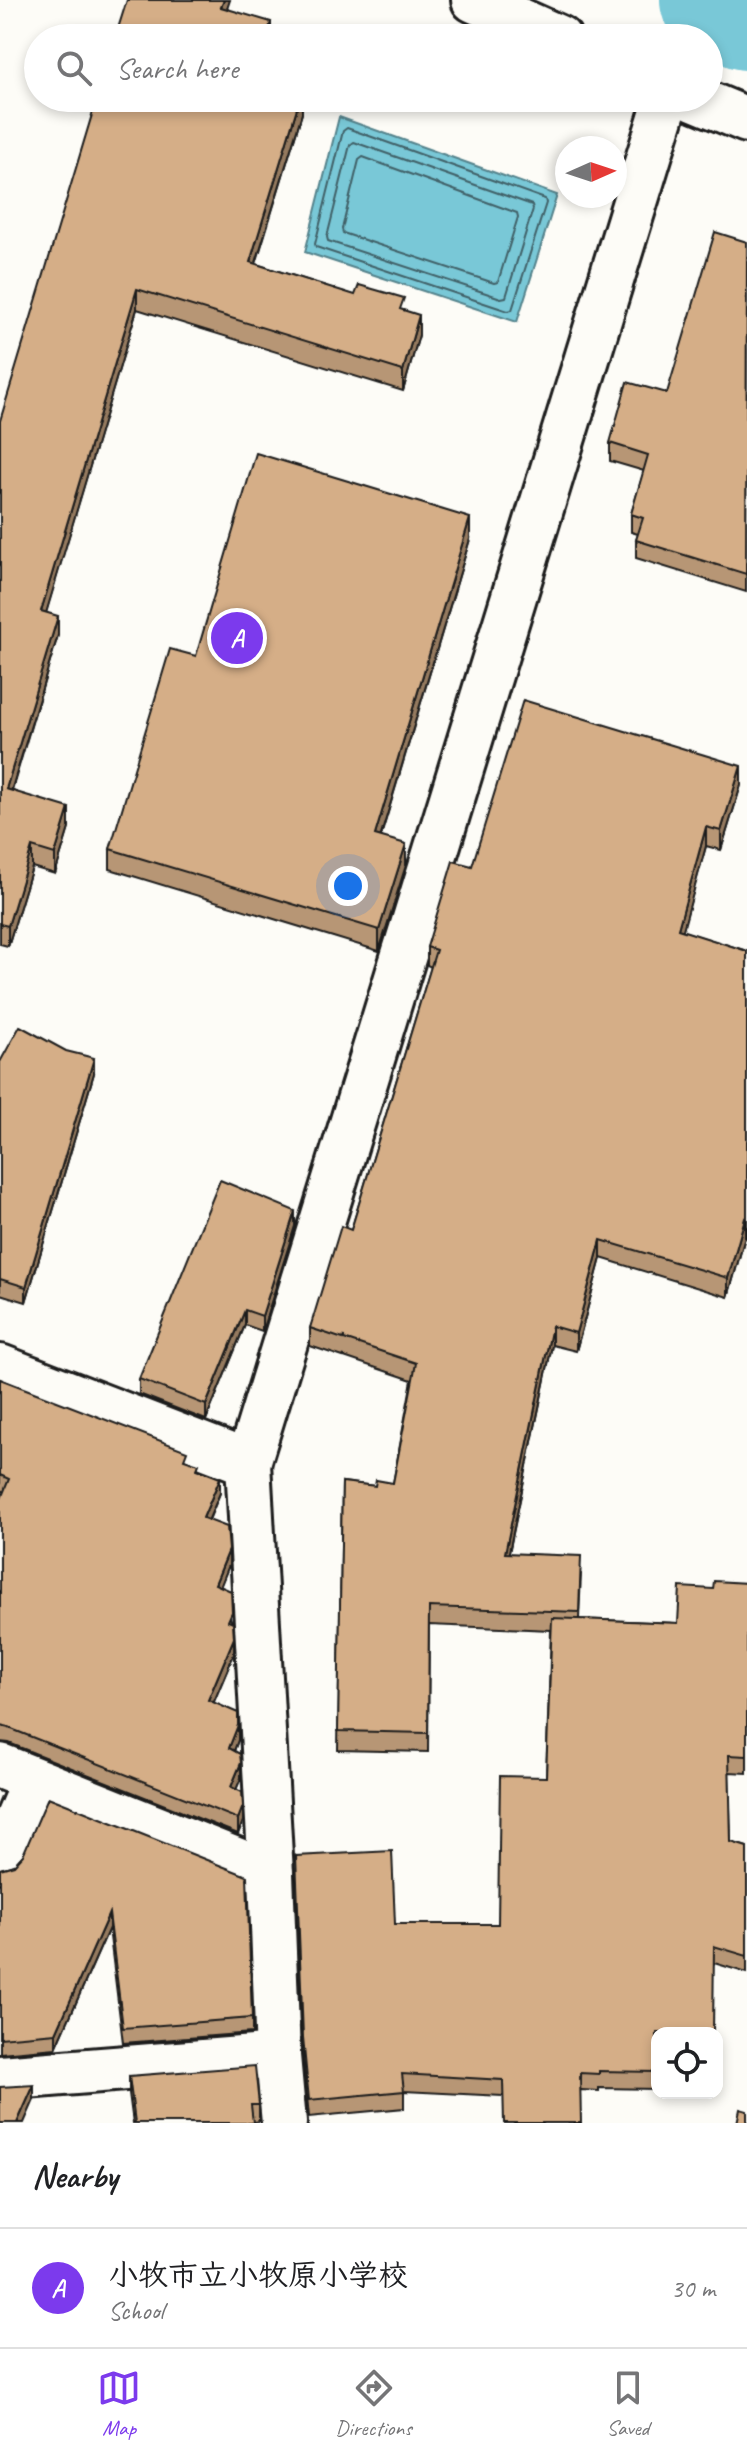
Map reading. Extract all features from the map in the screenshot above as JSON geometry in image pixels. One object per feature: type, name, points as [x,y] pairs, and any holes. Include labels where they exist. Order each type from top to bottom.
[{"type":"street","points":[[474,0],[528,24]]},
{"type":"street","points":[[723,110],[747,120]]},
{"type":"street","points":[[284,2123],[248,1463],[663,112]]},
{"type":"street","points":[[0,1367],[248,1463]]},
{"type":"street","points":[[0,1860],[17,1773],[271,1874]]},
{"type":"street","points":[[0,2078],[278,2056]]},
{"type":"water","points":[[339,117],[555,194],[517,322],[305,252]]},
{"type":"building","points":[[127,0],[224,0],[221,7],[271,22],[270,24],[119,24]]},
{"type":"building","points":[[93,112],[296,112],[250,262],[355,295],[359,285],[404,298],[400,309],[419,315],[403,371],[137,289],[41,611],[58,616],[6,789],[69,808],[55,854],[32,847],[8,926],[0,924],[0,421]]},
{"type":"building","points":[[715,232],[747,242],[746,574],[636,540],[643,518],[631,514],[648,455],[610,443],[627,382],[667,393]]},
{"type":"building","points":[[256,453],[470,518],[375,835],[406,844],[379,930],[110,849],[170,649],[196,656]]},
{"type":"building","points":[[523,700],[741,766],[721,831],[706,827],[678,929],[747,951],[747,1219],[728,1278],[601,1240],[576,1333],[552,1326],[505,1553],[581,1556],[579,1612],[429,1607],[428,1733],[338,1731],[342,1482],[375,1486],[376,1480],[393,1483],[416,1363],[344,1339],[344,1336],[343,1339],[310,1328],[341,1226],[351,1230],[436,950],[427,947],[453,861],[472,866]]},
{"type":"building","points":[[20,1026],[66,1051],[94,1058],[26,1287],[0,1279],[0,1062]]},
{"type":"building","points":[[220,1180],[295,1211],[262,1316],[245,1310],[206,1405],[139,1379]]},
{"type":"building","points":[[0,1379],[187,1451],[184,1459],[199,1464],[197,1469],[220,1478],[203,1518],[227,1527],[229,1550],[215,1584],[231,1591],[232,1612],[228,1621],[233,1623],[234,1638],[208,1700],[238,1713],[238,1725],[229,1748],[240,1754],[241,1763],[231,1787],[242,1792],[243,1806],[238,1819],[0,1726],[0,1501],[9,1479],[0,1475]]},
{"type":"building","points":[[714,1581],[747,1583],[747,1756],[729,1755],[731,1842],[747,1847],[747,1956],[714,1946],[713,2027],[651,2027],[651,2072],[580,2073],[581,2123],[504,2123],[503,2080],[402,2074],[404,2091],[309,2100],[303,2037],[296,1856],[392,1851],[395,1924],[498,1924],[500,1776],[546,1777],[552,1618],[678,1623],[680,1587],[713,1589]]},
{"type":"building","points":[[48,1797],[247,1876],[252,2018],[123,2028],[109,1913],[56,2033],[0,2038],[0,1869],[14,1865],[23,1855]]},
{"type":"building","points":[[255,2066],[259,2105],[251,2105],[253,2123],[135,2123],[129,2076]]},
{"type":"building","points":[[34,2085],[17,2123],[0,2123],[0,2087]]},
{"type":"building","points":[[740,2109],[747,2111],[747,2123],[737,2123]]},
{"type":"waterway","points":[[716,0],[747,14]]},
{"type":"place","name":"小牧市立小牧原小学校","points":[[237,638]]}]
